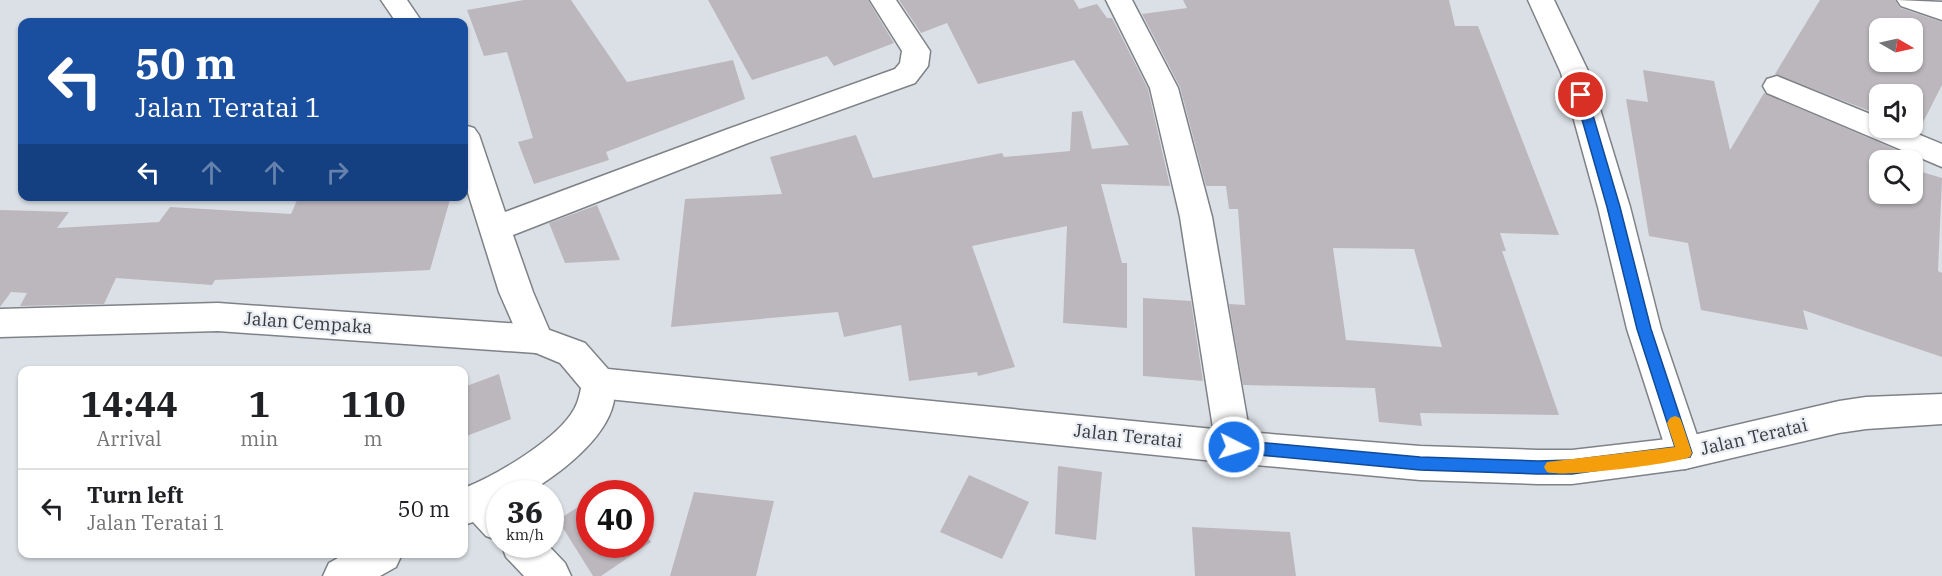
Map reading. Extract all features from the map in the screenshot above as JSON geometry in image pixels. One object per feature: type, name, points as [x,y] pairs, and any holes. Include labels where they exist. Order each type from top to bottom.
[{"type":"street","points":[[394,0],[406,18]]},
{"type":"street","points":[[495,230],[738,136],[905,76],[914,66],[916,51],[883,0]]},
{"type":"street","points":[[1119,0],[1164,88],[1196,217],[1234,447]]},
{"type":"street","points":[[1540,0],[1575,73],[1614,207],[1644,329],[1685,453]]},
{"type":"street","points":[[1910,0],[1942,11]]},
{"type":"street","points":[[1777,86],[1942,156]]},
{"type":"street","points":[[468,147],[516,292],[536,339]]},
{"type":"street","name":"Jalan Cempaka","points":[[0,323],[218,317],[536,339],[562,346],[580,356],[598,383]]},
{"type":"street","points":[[480,510],[567,445],[593,410],[598,383]]},
{"type":"street","name":"Jalan Teratai","points":[[598,383],[1420,464],[1538,467],[1572,467],[1685,453],[1839,417],[1866,413],[1942,409]]},
{"type":"street","points":[[343,576],[375,558]]},
{"type":"street","points":[[534,558],[551,576]]},
{"type":"building","points":[[524,0],[571,0],[627,82],[733,60],[745,99],[606,152],[609,160],[534,184],[518,142],[533,138],[507,52],[484,56],[467,10]]},
{"type":"building","points":[[708,0],[868,0],[894,43],[834,66],[827,56],[752,80]]},
{"type":"building","points":[[899,0],[1074,0],[1079,9],[1097,4],[1107,18],[1112,18],[1148,89],[1170,186],[1101,184],[1122,263],[1127,263],[1127,328],[1063,323],[1067,226],[972,246],[1015,367],[978,376],[977,372],[909,381],[901,325],[844,337],[838,312],[671,327],[685,199],[782,194],[770,157],[856,135],[873,178],[1002,153],[1004,157],[1070,151],[1072,112],[1082,111],[1092,149],[1129,145],[1074,60],[978,84],[947,23],[921,33]]},
{"type":"building","points":[[1183,0],[1449,0],[1455,26],[1478,26],[1559,235],[1500,233],[1506,251],[1502,251],[1559,415],[1420,413],[1422,426],[1379,422],[1375,388],[1243,385],[1229,304],[1245,305],[1238,209],[1229,209],[1226,186],[1206,186],[1180,87],[1142,14],[1187,8]],"holes":[[[1333,248],[1414,249],[1442,347],[1346,340]]]},
{"type":"building","points":[[1820,0],[1895,0],[1900,8],[1942,22],[1942,85],[1923,122],[1923,84],[1869,84],[1869,111],[1775,74]]},
{"type":"building","points":[[1643,70],[1714,81],[1730,150],[1764,93],[1897,150],[1869,150],[1869,204],[1923,204],[1923,172],[1942,178],[1938,271],[1942,273],[1942,357],[1803,310],[1808,330],[1701,310],[1688,243],[1649,236],[1626,99],[1648,102]]},
{"type":"building","points":[[297,201],[450,201],[430,270],[215,280],[212,285],[116,278],[104,304],[20,306],[27,293],[11,292],[0,307],[0,210],[69,212],[57,228],[159,222],[170,207],[291,214]]},
{"type":"building","points":[[597,205],[620,260],[565,263],[549,223]]},
{"type":"building","points":[[1143,298],[1191,301],[1203,381],[1143,376]]},
{"type":"building","points":[[499,374],[511,419],[468,435],[468,386]]},
{"type":"building","points":[[1058,466],[1102,472],[1096,540],[1055,534]]},
{"type":"building","points":[[969,475],[1029,502],[1002,559],[940,532]]},
{"type":"building","points":[[694,492],[774,501],[756,576],[670,576]]},
{"type":"building","points":[[576,508],[576,549],[564,530],[564,516]]},
{"type":"building","points":[[1192,527],[1290,532],[1296,576],[1195,576]]},
{"type":"building","points":[[582,558],[627,558],[601,576],[593,576]]},
{"type":"slow traffic","points":[[1552,467],[1572,467],[1685,453],[1675,423]]},
{"type":"route","points":[[1234,447],[1420,464],[1538,467],[1572,467],[1685,453],[1644,329],[1614,207],[1581,95]]}]
